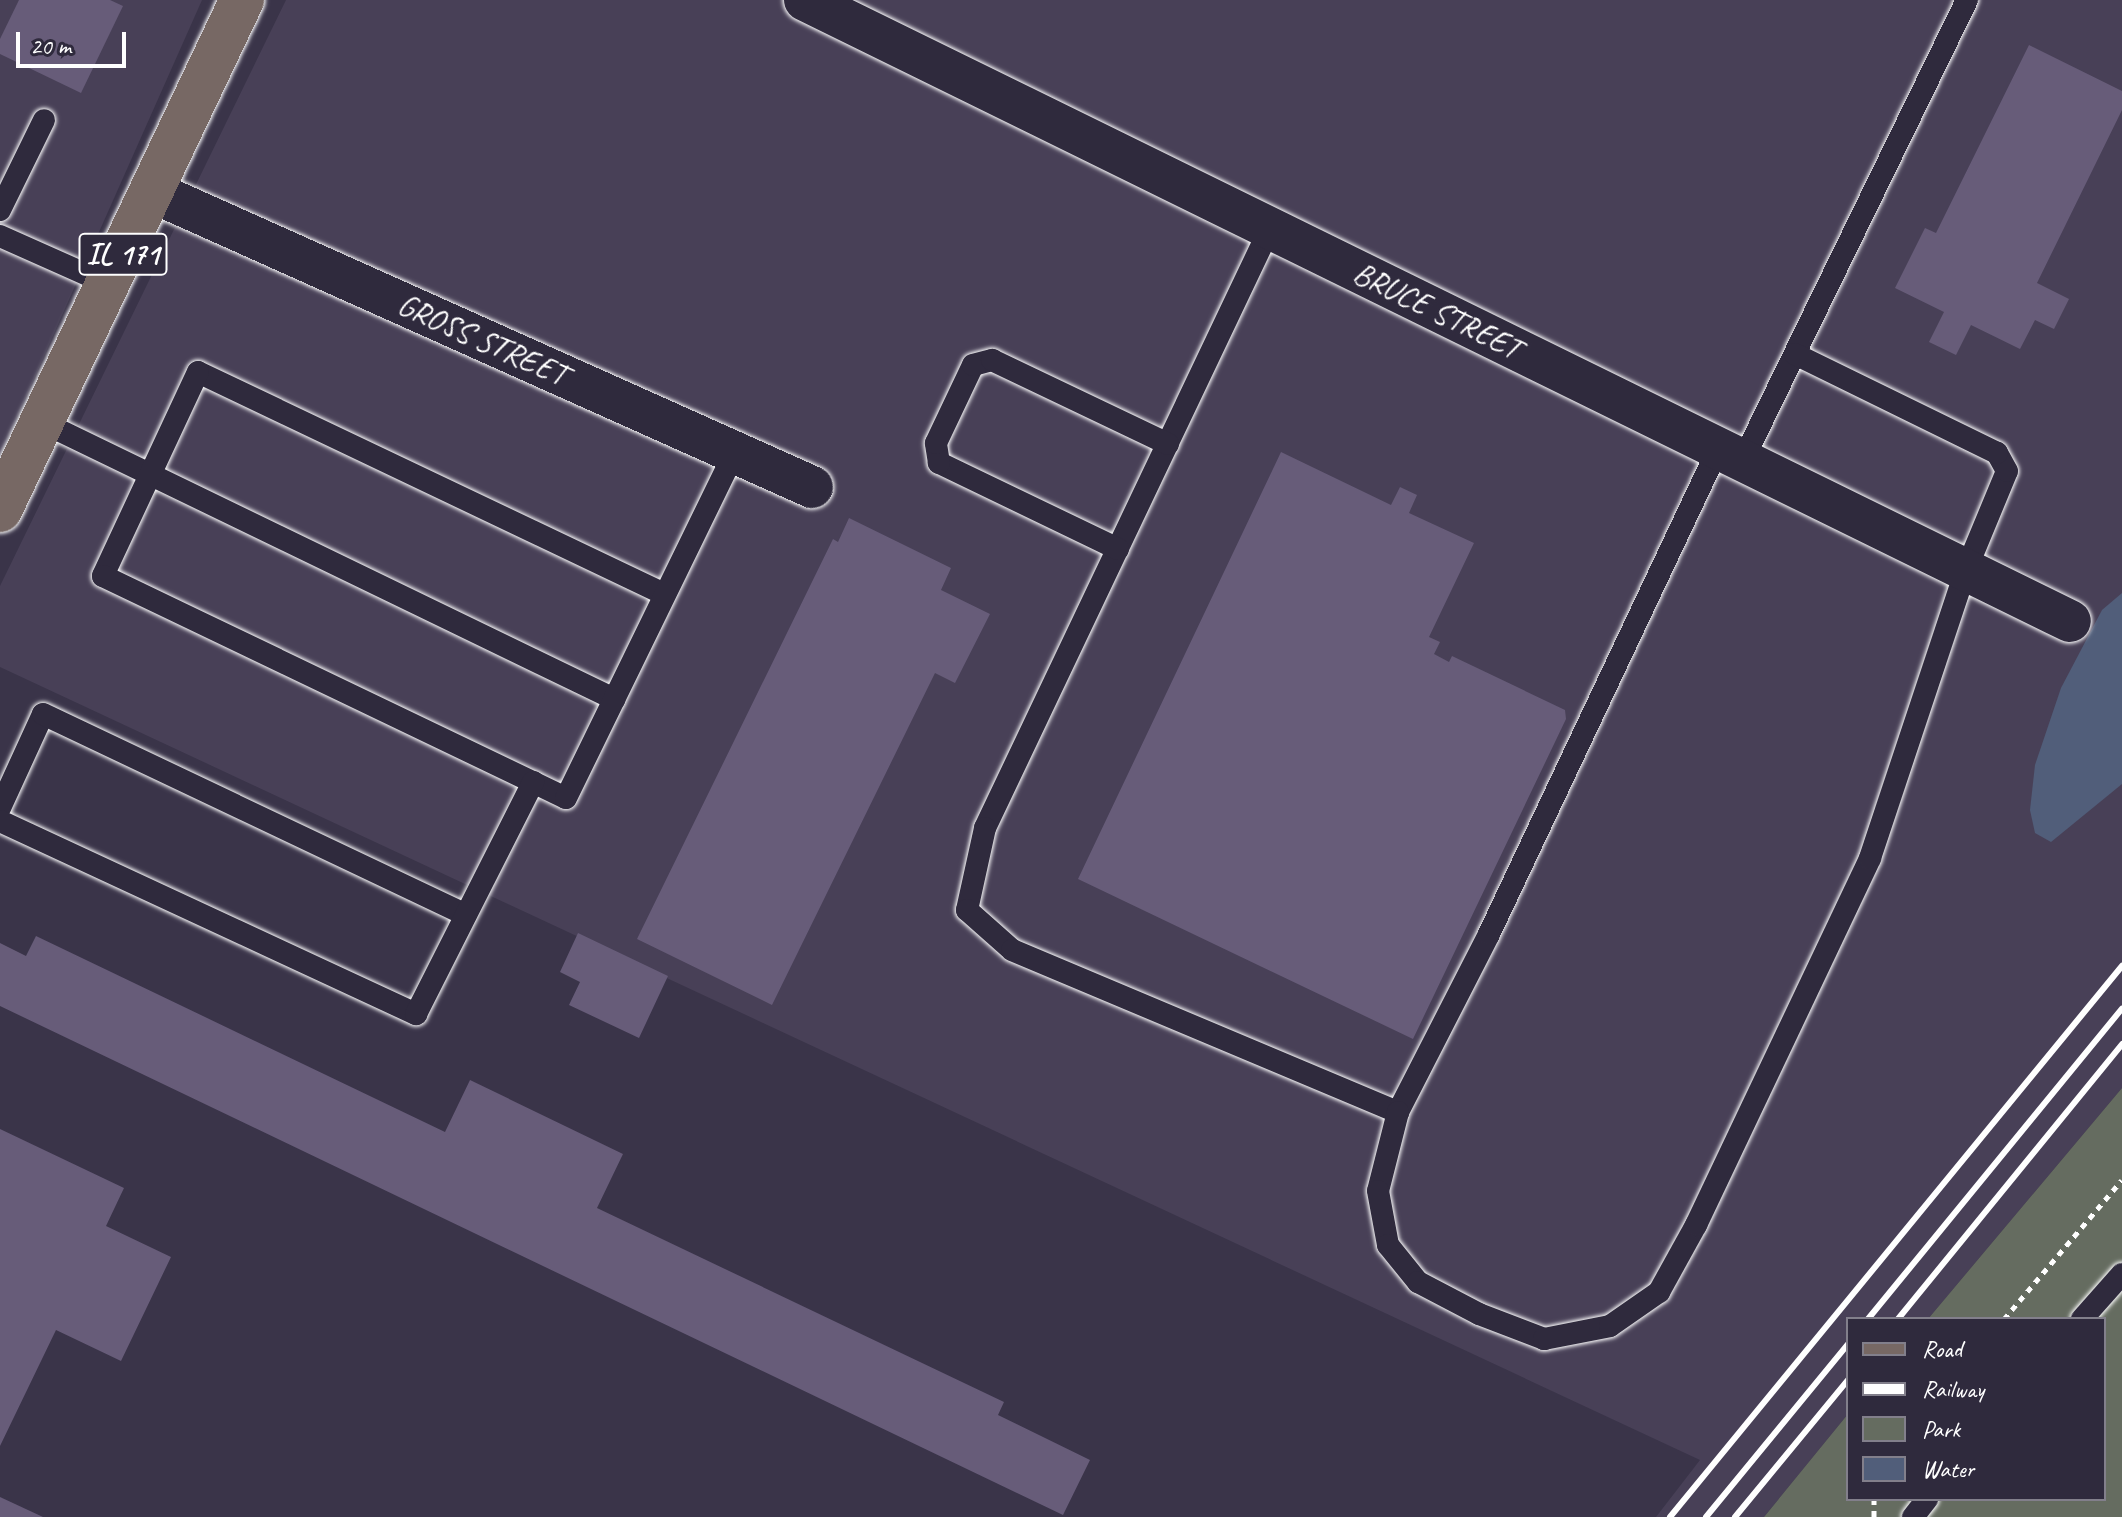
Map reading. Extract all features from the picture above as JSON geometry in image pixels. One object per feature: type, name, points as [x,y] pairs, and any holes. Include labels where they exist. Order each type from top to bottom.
[{"type":"main road","name":"IL 171","points":[[0,510],[242,0]]},
{"type":"street","name":"BRUCE STREET","points":[[805,0],[2070,621]]},
{"type":"street","name":"GROSS STREET","points":[[153,192],[812,487]]},
{"type":"lane","points":[[1795,354],[1997,453],[2007,471],[1966,570],[1870,858],[1696,1225],[1659,1292],[1610,1326],[1544,1339],[1479,1314],[1418,1282],[1388,1245],[1378,1191],[1398,1112],[1730,454],[1795,354],[1967,0]]},
{"type":"lane","points":[[0,210],[44,120]]},
{"type":"lane","points":[[1270,228],[985,828],[967,910],[1012,950],[1398,1112]]},
{"type":"lane","points":[[0,236],[108,284]]},
{"type":"lane","points":[[1118,549],[939,463],[936,443],[973,365],[992,360],[1168,444]]},
{"type":"lane","points":[[664,594],[198,372],[103,576],[566,798],[735,452]]},
{"type":"lane","points":[[42,422],[614,699]]},
{"type":"lane","points":[[0,808],[43,714],[466,915]]},
{"type":"lane","points":[[0,821],[416,1014],[533,782]]},
{"type":"lane","points":[[2084,1317],[2122,1274]]},
{"type":"lane","points":[[1913,1517],[1925,1501]]},
{"type":"path","points":[[2006,1317],[2122,1180]]},
{"type":"shaded area","points":[[0,0],[202,0],[0,455]]},
{"type":"shaded area","points":[[286,0],[2122,0],[2122,1088],[1930,1317],[1846,1317],[1846,1416],[1764,1517],[1656,1517],[1700,1460],[0,667],[0,586]]},
{"type":"green space","points":[[2122,1088],[2122,1517],[1764,1517],[1846,1416],[1846,1501],[2106,1501],[2106,1317],[1930,1317]]},
{"type":"water","points":[[2122,593],[2122,784],[2051,842],[2035,833],[2030,810],[2035,765],[2061,688],[2102,610]]},
{"type":"building","points":[[19,0],[110,0],[123,6],[81,93],[0,54],[0,39]]},
{"type":"building","points":[[2029,45],[2122,91],[2122,110],[2037,283],[2069,299],[2054,329],[2035,320],[2020,349],[1971,325],[1956,355],[1929,342],[1944,312],[1895,288],[1925,228],[1936,233]]},
{"type":"building","points":[[1281,452],[1391,505],[1400,487],[1417,495],[1409,513],[1474,543],[1429,637],[1440,642],[1434,654],[1449,662],[1452,656],[1565,710],[1566,719],[1413,1039],[1078,879]]},
{"type":"building","points":[[849,518],[951,568],[941,590],[990,614],[955,683],[935,673],[772,1005],[637,939],[833,539],[838,542]]},
{"type":"building","points":[[578,933],[668,976],[639,1038],[569,1005],[580,982],[560,972]]},
{"type":"building","points":[[36,936],[445,1132],[470,1080],[623,1154],[597,1208],[1004,1402],[998,1415],[1090,1460],[1063,1515],[0,1006],[0,943],[26,956]]},
{"type":"building","points":[[0,1129],[124,1188],[106,1226],[171,1257],[121,1361],[56,1330],[0,1446]]},
{"type":"building","points":[[0,1497],[43,1517],[0,1517]]},
{"type":"railway","points":[[1670,1517],[2122,966]]},
{"type":"railway","points":[[1870,1317],[2122,1009]]},
{"type":"railway","points":[[1900,1317],[2122,1044]]},
{"type":"railway","points":[[1706,1517],[1846,1346]]},
{"type":"railway","points":[[1735,1517],[1846,1382]]}]
